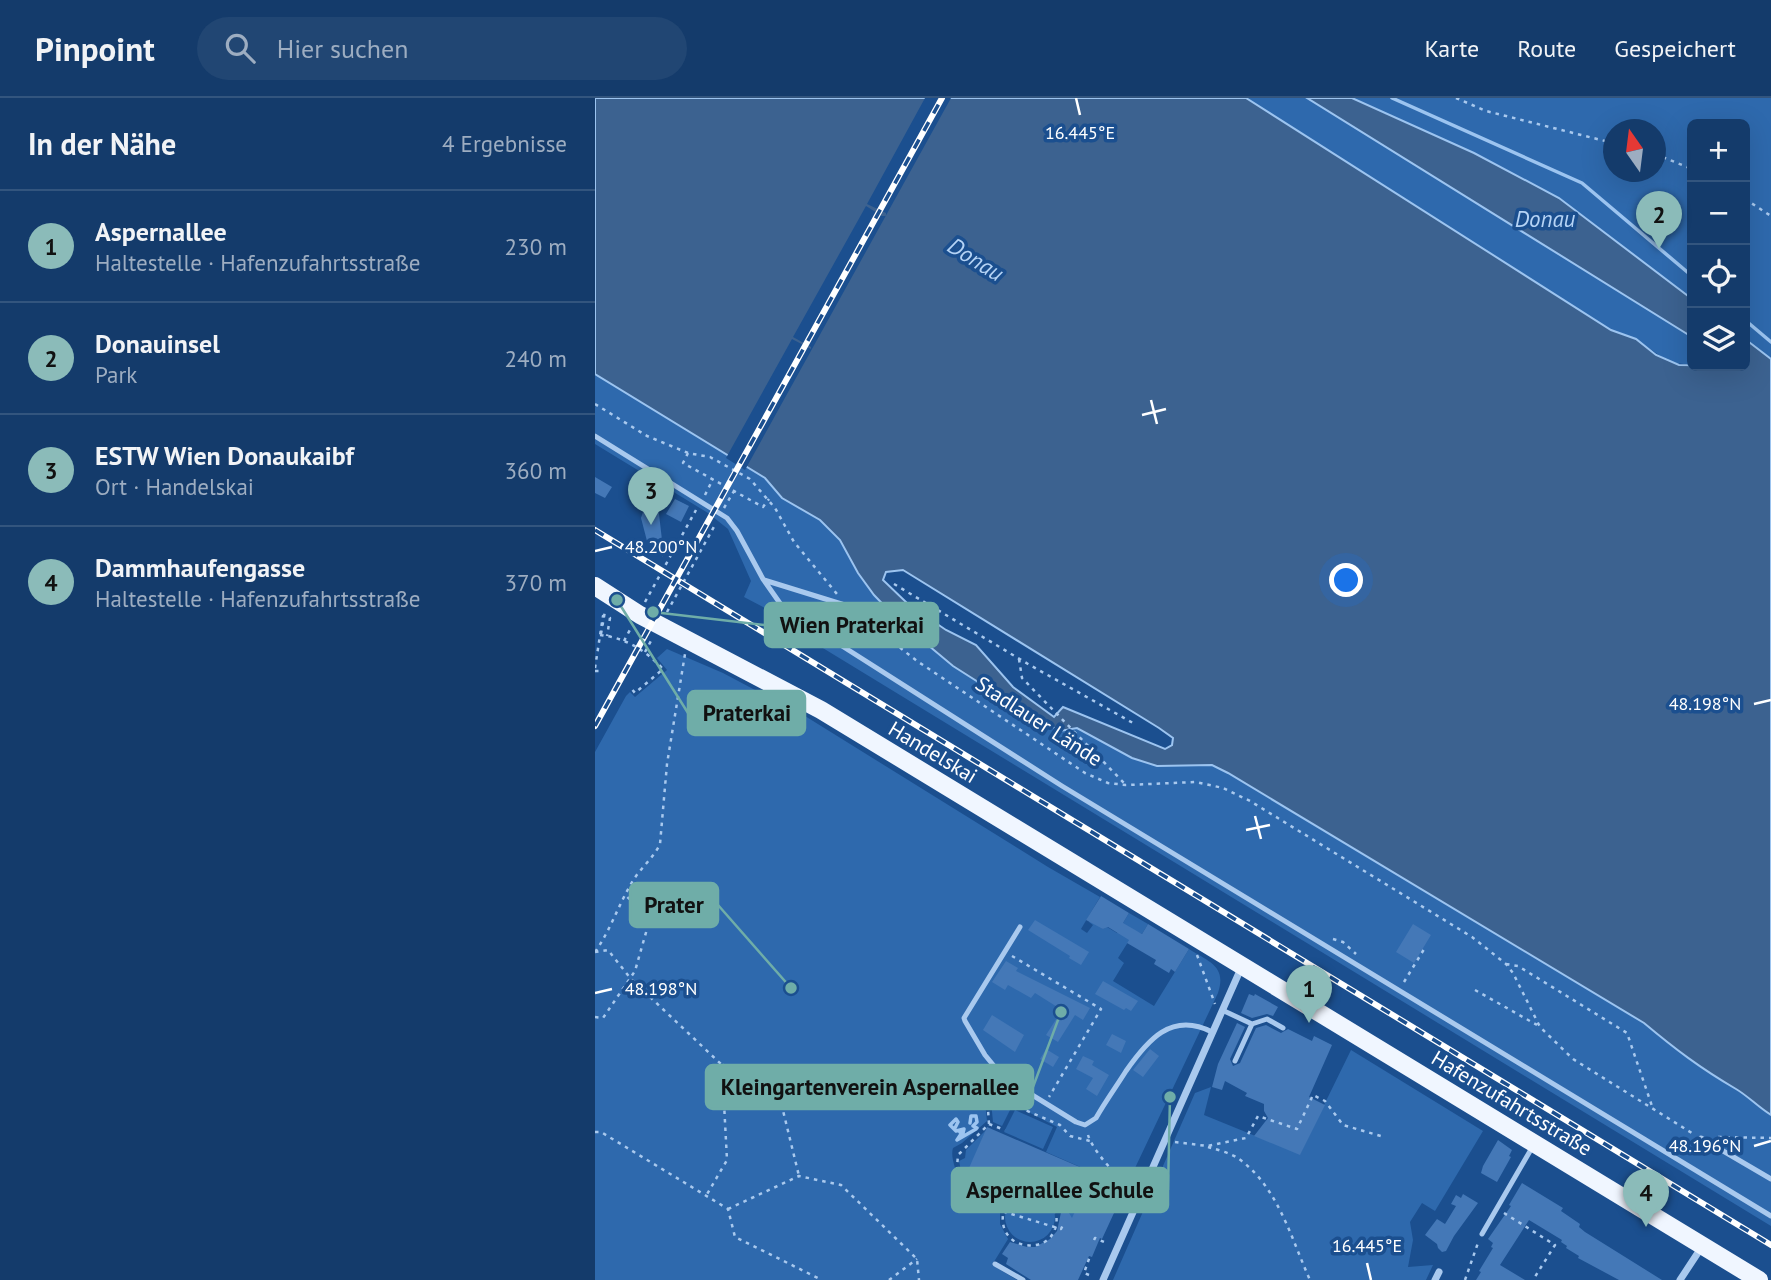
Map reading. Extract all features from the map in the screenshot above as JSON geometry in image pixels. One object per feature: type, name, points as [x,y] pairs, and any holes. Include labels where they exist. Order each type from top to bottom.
[{"type":"main road","name":"Handelskai","points":[[595,586],[641,615],[821,710],[1242,966]]},
{"type":"main road","name":"Hafenzufahrtsstraße","points":[[1242,966],[1759,1280]]},
{"type":"street","points":[[1103,1280],[1212,1032],[1218,1007],[1242,966]]},
{"type":"street","points":[[1680,1280],[1703,1245]]},
{"type":"lane","points":[[595,436],[727,518],[784,609],[820,633],[1062,786],[1771,1216]]},
{"type":"lane","points":[[763,579],[848,606]]},
{"type":"lane","points":[[1020,927],[964,1021],[994,1068],[1003,1077],[1076,1122],[1085,1125],[1096,1118],[1151,1038],[1182,1026],[1204,1027],[1212,1032]]},
{"type":"lane","points":[[1218,1007],[1252,1024],[1267,1019],[1283,1028]]},
{"type":"lane","points":[[1235,1061],[1252,1024]]},
{"type":"lane","points":[[1701,1138],[1771,1179]]},
{"type":"lane","points":[[1482,1234],[1534,1143]]},
{"type":"lane","points":[[995,1264],[1023,1280]]},
{"type":"path","points":[[1456,98],[1486,111],[1603,140]]},
{"type":"path","points":[[1666,158],[1687,167]]},
{"type":"path","points":[[1750,202],[1771,216]]},
{"type":"path","name":"Stadlauer Lände","points":[[595,404],[647,436],[688,453],[710,457],[750,480],[769,499],[795,542],[848,606],[917,661],[1085,773],[1108,783],[1126,785],[1196,782],[1223,788],[1250,801],[1472,937],[1506,964],[1540,1027],[1573,1059],[1701,1138]]},
{"type":"path","points":[[688,453],[683,463],[763,507],[769,499]]},
{"type":"path","points":[[643,606],[713,480]]},
{"type":"path","points":[[664,617],[734,491]]},
{"type":"path","points":[[894,584],[1133,723]]},
{"type":"path","points":[[601,671],[595,669],[603,617],[610,618],[609,626],[607,636],[601,635],[603,617],[605,611]]},
{"type":"path","points":[[624,640],[637,618]]},
{"type":"path","points":[[645,652],[657,629]]},
{"type":"path","points":[[600,635],[624,640],[645,652],[663,669],[635,693],[631,688]]},
{"type":"path","points":[[595,952],[605,938],[638,872],[656,853],[660,844],[668,750],[685,654]]},
{"type":"path","points":[[1019,659],[1022,678],[1126,785]]},
{"type":"path","points":[[595,1017],[603,1018],[631,979],[647,929],[643,911],[625,895]]},
{"type":"path","points":[[1399,990],[1426,946]]},
{"type":"path","points":[[595,952],[608,950],[631,979],[722,1065],[777,1086],[799,1176]]},
{"type":"path","points":[[1197,951],[1196,957],[1218,1007]]},
{"type":"path","points":[[1005,952],[1101,1009],[1045,1103]]},
{"type":"path","points":[[1506,964],[1518,965],[1627,1033],[1653,1110]]},
{"type":"path","points":[[1475,990],[1522,1014],[1540,1027]]},
{"type":"path","points":[[706,1196],[727,1160],[722,1065]]},
{"type":"path","points":[[987,1095],[989,1124]]},
{"type":"path","points":[[1207,1146],[1246,1138],[1258,1116],[1297,1129],[1313,1095],[1325,1101],[1343,1125],[1384,1137]]},
{"type":"path","points":[[1011,1104],[1060,1125],[1070,1136],[1090,1141]]},
{"type":"path","points":[[989,1124],[1006,1130]]},
{"type":"path","points":[[989,1124],[961,1150],[957,1167],[959,1176],[985,1206],[1061,1229],[1063,1225]]},
{"type":"path","points":[[1085,1125],[1090,1141],[1118,1177],[1129,1185]]},
{"type":"path","points":[[595,1132],[601,1132],[728,1209],[735,1237],[822,1280]]},
{"type":"path","points":[[1701,1138],[1771,1138]]},
{"type":"path","points":[[1165,1140],[1207,1146],[1238,1157],[1259,1178],[1275,1200],[1310,1280]]},
{"type":"path","points":[[728,1209],[799,1176],[841,1185],[917,1259],[919,1280]]},
{"type":"path","points":[[1023,1191],[1011,1197],[1003,1210],[1002,1222],[1005,1231],[1018,1243],[1036,1245],[1044,1241],[1056,1227],[1056,1209],[1047,1195],[1038,1191]]},
{"type":"path","points":[[1496,1207],[1555,1245],[1533,1280]]},
{"type":"path","points":[[1465,1280],[1482,1234]]},
{"type":"path","points":[[1094,1240],[1095,1238],[1104,1242]]},
{"type":"path","points":[[1089,1275],[1084,1273],[1090,1256]]},
{"type":"path","points":[[889,1280],[917,1259]]},
{"type":"shaded area","points":[[1246,98],[1307,98],[1687,334],[1687,364],[1669,360],[1634,338],[1611,330]]},
{"type":"shaded area","points":[[1352,98],[1771,98],[1771,359],[1750,343],[1750,119],[1687,119],[1687,295],[1559,198],[1474,153]]},
{"type":"shaded area","points":[[595,374],[765,478],[782,498],[820,520],[840,540],[874,595],[898,620],[953,666],[1019,708],[1077,728],[1132,758],[1212,765],[1228,773],[1644,1023],[1688,1058],[1745,1095],[1771,1115],[1771,1226],[790,628],[765,608],[744,597],[751,581],[728,529],[708,513],[595,444]]},
{"type":"shaded area","points":[[667,649],[723,673],[800,714],[798,718],[803,720],[805,716],[1100,897],[1081,929],[1087,933],[1093,925],[1089,922],[1092,917],[1103,929],[1107,927],[1117,933],[1129,913],[1148,924],[1142,934],[1135,931],[1118,958],[1124,963],[1113,981],[1154,1006],[1189,949],[1218,971],[1218,993],[1126,1187],[1046,1152],[1057,1127],[1013,1104],[1002,1126],[993,1122],[990,1091],[984,1093],[987,1121],[953,1148],[952,1155],[961,1181],[977,1203],[1000,1212],[1000,1224],[1008,1239],[992,1265],[1017,1280],[595,1280],[595,752],[626,696],[630,692],[635,697],[667,670],[657,658]]},
{"type":"shaded area","points":[[1351,1050],[1483,1131],[1435,1211],[1422,1203],[1410,1222],[1413,1240],[1408,1267],[1433,1265],[1426,1280],[1113,1280],[1195,1093],[1211,1087],[1204,1115],[1300,1154]]},
{"type":"shaded area","points":[[1015,1110],[1053,1127],[1043,1149],[1004,1132]]},
{"type":"shaded area","points":[[986,1130],[970,1168],[1018,1189],[1007,1197],[1003,1204],[983,1201],[972,1184],[962,1176],[959,1161],[965,1158],[966,1150]]},
{"type":"shaded area","points":[[1049,1173],[1085,1189],[1073,1218],[1065,1218],[1059,1198],[1052,1190],[1042,1185]]},
{"type":"shaded area","points":[[1030,1192],[1047,1200],[1055,1217],[1047,1234],[1030,1242],[1013,1234],[1005,1217],[1013,1200]]},
{"type":"water","name":"Donau","points":[[595,98],[1246,98],[1611,330],[1636,339],[1656,355],[1679,365],[1687,365],[1687,371],[1750,371],[1750,343],[1771,359],[1771,1115],[1688,1058],[1644,1023],[1228,773],[1212,765],[1157,766],[1132,758],[1077,728],[1060,731],[1019,708],[953,666],[898,620],[858,573],[840,540],[820,520],[782,498],[765,478],[595,374]],"holes":[[[903,570],[1173,738],[1172,745],[1165,749],[1063,707],[1054,717],[1013,687],[976,645],[946,630],[908,604],[883,580],[886,572]]]},
{"type":"water","name":"Donau","points":[[1307,98],[1352,98],[1474,153],[1559,198],[1687,295],[1687,334]]},
{"type":"pier","points":[[925,98],[951,98],[886,215],[867,204]]},
{"type":"pier","points":[[866,206],[886,216],[745,470],[726,458],[792,339],[811,349],[793,337]]},
{"type":"building","points":[[595,477],[612,487],[605,498],[595,493]]},
{"type":"building","points":[[656,488],[663,557],[647,541],[641,518],[648,497]]},
{"type":"building","points":[[675,499],[689,506],[681,522],[666,514]]},
{"type":"building","points":[[1101,896],[1129,913],[1123,923],[1142,934],[1148,924],[1189,949],[1175,972],[1171,969],[1169,973],[1154,964],[1156,960],[1127,943],[1129,940],[1108,927],[1103,929],[1086,920]]},
{"type":"building","points":[[1035,920],[1089,952],[1081,965],[1028,930]]},
{"type":"building","points":[[1413,924],[1431,935],[1414,963],[1396,952]]},
{"type":"building","points":[[1006,961],[1018,968],[1016,971],[1090,1008],[1083,1020],[1075,1015],[1058,1042],[1046,1035],[1062,1010],[1035,993],[1031,998],[1008,985],[1005,990],[992,982]]},
{"type":"building","points":[[1103,981],[1138,1001],[1131,1011],[1095,994]]},
{"type":"building","points":[[1249,994],[1255,994],[1278,1007],[1273,1016],[1267,1014],[1252,1018],[1241,1013]]},
{"type":"building","points":[[992,1015],[1024,1035],[1015,1052],[983,1030]]},
{"type":"building","points":[[1237,1023],[1245,1027],[1230,1059],[1233,1066],[1240,1063],[1256,1028],[1266,1025],[1281,1033],[1288,1029],[1312,1041],[1314,1036],[1332,1045],[1309,1097],[1325,1105],[1300,1155],[1254,1136],[1268,1118],[1264,1104],[1245,1096],[1247,1093],[1225,1081],[1222,1090],[1212,1087],[1218,1064]]},
{"type":"building","points":[[1112,1034],[1126,1041],[1121,1053],[1106,1045]]},
{"type":"building","points":[[1046,1049],[1059,1057],[1053,1067],[1040,1059]]},
{"type":"building","points":[[1150,1049],[1159,1056],[1143,1077],[1133,1070]]},
{"type":"building","points":[[1083,1056],[1094,1061],[1092,1065],[1109,1075],[1097,1096],[1086,1089],[1093,1078],[1076,1069]]},
{"type":"building","points":[[987,1127],[1126,1187],[1102,1239],[1100,1238],[1092,1257],[1089,1256],[1078,1280],[1031,1280],[1006,1264],[1008,1258],[1002,1254],[1010,1242],[1035,1247],[1050,1239],[1057,1231],[1063,1203],[1072,1218],[1085,1189],[1044,1171],[1055,1190],[1050,1194],[1040,1182],[1038,1193],[1018,1194],[991,1183],[993,1178],[969,1168]]},
{"type":"building","points":[[1498,1140],[1512,1150],[1497,1182],[1481,1173]]},
{"type":"building","points":[[1522,1183],[1563,1208],[1561,1211],[1580,1224],[1579,1227],[1585,1232],[1662,1280],[1619,1280],[1578,1258],[1579,1256],[1566,1248],[1562,1240],[1529,1220],[1500,1265],[1525,1280],[1476,1280],[1493,1248],[1493,1243],[1488,1239],[1511,1206],[1509,1205]]},
{"type":"building","points":[[1463,1194],[1478,1203],[1446,1251],[1442,1252],[1437,1244],[1425,1235],[1437,1219],[1445,1224],[1456,1206],[1451,1204],[1456,1195],[1461,1198]]},
{"type":"waterway","points":[[1392,98],[1582,183],[1687,272]]},
{"type":"waterway","points":[[1750,324],[1771,342]]},
{"type":"waterway","points":[[970,1123],[971,1116],[976,1116],[977,1122],[973,1126],[977,1128]]},
{"type":"waterway","points":[[955,1128],[958,1122],[956,1119],[950,1125],[956,1131],[964,1129],[963,1133],[960,1132],[963,1132]]},
{"type":"waterway","points":[[961,1134],[957,1140],[976,1129]]},
{"type":"railway","points":[[595,726],[942,98]]},
{"type":"railway","points":[[595,530],[1771,1245]]},
{"type":"place","name":"Donauinsel","points":[[1659,249]]},
{"type":"place","name":"ESTW Wien Donaukaibf","points":[[651,525]]},
{"type":"place","name":"Praterkai","points":[[617,600]]},
{"type":"place","name":"Wien Praterkai","points":[[653,612]]},
{"type":"place","name":"Prater","points":[[791,988]]},
{"type":"place","name":"Kleingartenverein Aspernallee","points":[[1061,1012]]},
{"type":"place","name":"Aspernallee","points":[[1309,1023]]},
{"type":"place","name":"Aspernallee Schule","points":[[1170,1097]]},
{"type":"place","name":"Dammhaufengasse","points":[[1646,1227]]}]
